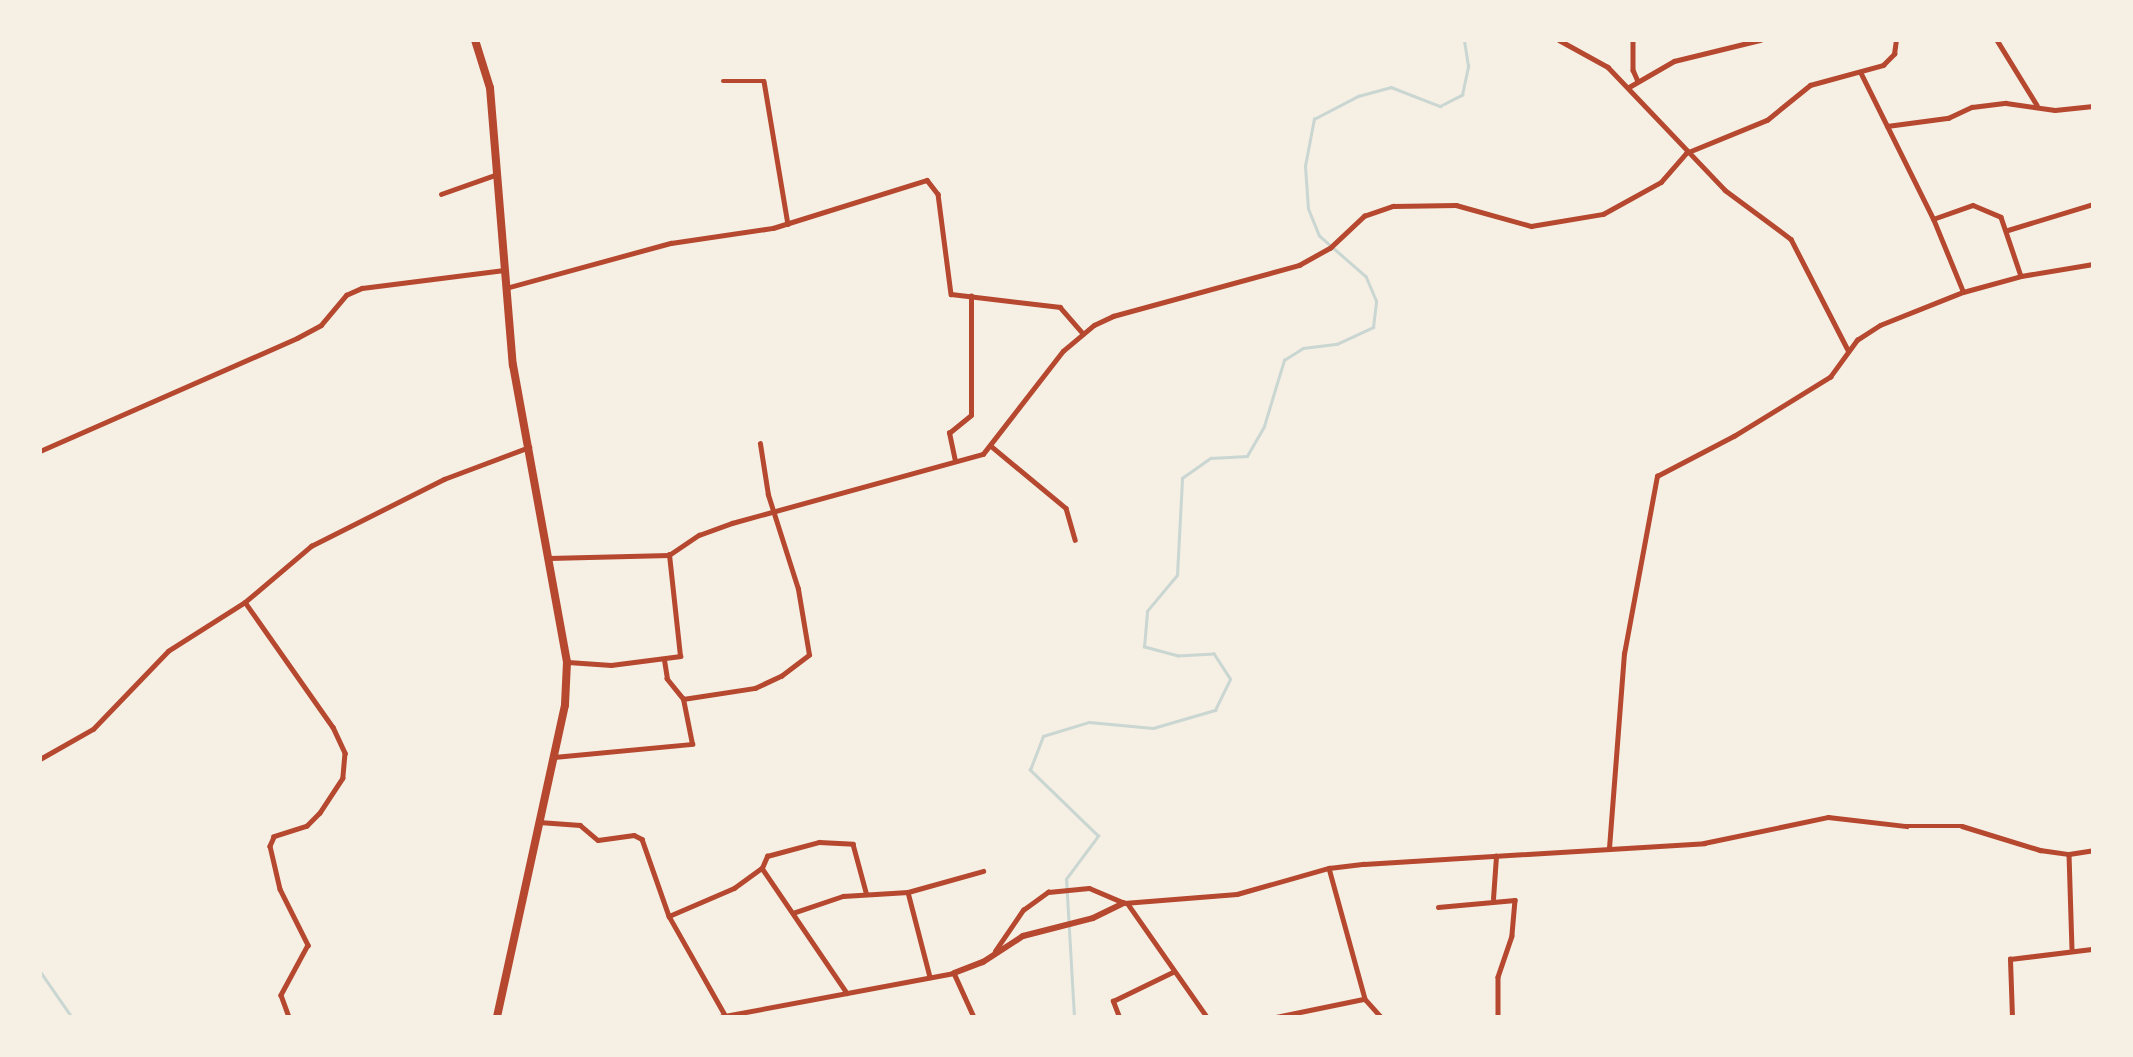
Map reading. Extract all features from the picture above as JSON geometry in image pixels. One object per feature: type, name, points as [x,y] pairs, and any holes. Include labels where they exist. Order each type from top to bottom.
[{"type":"highway","points":[[475,40],[490,88],[505,288],[528,447],[567,662],[565,705],[497,1017]]},
{"type":"main road","points":[[954,973],[983,962],[995,951],[1033,933],[1093,918],[1126,903]]},
{"type":"street","points":[[1559,40],[1608,67],[1629,87],[1686,153],[1798,248],[1848,351]]},
{"type":"street","points":[[1633,40],[1633,70],[1637,81]]},
{"type":"street","points":[[1629,87],[1694,54],[1759,40]]},
{"type":"street","points":[[550,558],[669,555],[710,530],[983,454],[1046,369],[1083,333],[1113,316],[1299,265],[1329,248],[1364,216],[1417,202],[1456,205],[1531,226],[1584,220],[1654,187],[1686,153],[1767,120],[1810,85],[1861,74],[1890,61],[1896,40]]},
{"type":"street","points":[[1997,40],[2037,105]]},
{"type":"street","points":[[1861,74],[1933,219],[1963,292]]},
{"type":"street","points":[[723,81],[764,81],[788,224]]},
{"type":"street","points":[[1887,126],[1948,118],[1972,107],[2013,102],[2055,110],[2093,106]]},
{"type":"street","points":[[441,194],[495,175]]},
{"type":"street","points":[[505,288],[671,243],[788,224],[931,181],[943,222],[948,289],[971,296],[1060,307],[1083,333]]},
{"type":"street","points":[[2008,230],[2093,204]]},
{"type":"street","points":[[1933,219],[1973,205],[2001,217],[2008,230],[2021,276]]},
{"type":"street","points":[[1609,848],[1624,654],[1657,476],[1734,436],[1830,377],[1848,351],[1880,325],[1963,292],[2021,276],[2093,264]]},
{"type":"street","points":[[40,451],[297,338],[321,325],[346,295],[362,288],[505,270]]},
{"type":"street","points":[[955,461],[948,433],[971,415],[971,296]]},
{"type":"street","points":[[683,699],[755,688],[807,659],[808,640],[799,589],[774,512],[760,444]]},
{"type":"street","points":[[991,446],[1066,508],[1075,540]]},
{"type":"street","points":[[40,759],[93,729],[174,646],[245,602],[300,554],[330,535],[467,468],[528,447]]},
{"type":"street","points":[[567,662],[611,665],[677,658],[682,652],[669,555]]},
{"type":"street","points":[[245,602],[333,727],[345,753],[343,778],[320,813],[307,826],[274,836],[270,846],[280,889],[307,945],[281,995],[289,1017]]},
{"type":"street","points":[[553,757],[689,746],[693,735],[683,699],[667,680],[664,660]]},
{"type":"street","points":[[995,951],[1023,910],[1048,892],[1081,888],[1096,890],[1126,903],[1237,894],[1329,868],[1704,843],[1828,817],[1906,826],[1962,826],[2003,841],[2069,854],[2093,850]]},
{"type":"street","points":[[539,822],[580,825],[598,839],[640,838],[669,916],[722,1016],[954,973],[974,1017]]},
{"type":"street","points":[[848,994],[762,868],[763,860],[775,852],[849,841],[866,892]]},
{"type":"street","points":[[2069,854],[2072,948]]},
{"type":"street","points":[[1493,899],[1496,856]]},
{"type":"street","points":[[669,916],[734,888],[762,868]]},
{"type":"street","points":[[1329,868],[1365,999],[1381,1017]]},
{"type":"street","points":[[793,913],[866,892],[908,892],[983,871]]},
{"type":"street","points":[[908,892],[930,977]]},
{"type":"street","points":[[1438,907],[1511,897],[1516,902],[1512,936],[1498,977],[1498,1017]]},
{"type":"street","points":[[1126,903],[1207,1017]]},
{"type":"street","points":[[2012,1017],[2010,959],[2072,948],[2093,949]]},
{"type":"street","points":[[1119,1017],[1113,1001],[1173,972]]},
{"type":"street","points":[[1276,1017],[1365,999]]},
{"type":"waterway","points":[[1074,1017],[1066,879],[1098,836],[1030,770],[1043,736],[1089,722],[1153,728],[1215,710],[1230,679],[1214,654],[1178,656],[1144,647],[1147,611],[1177,575],[1182,478],[1211,458],[1247,456],[1264,426],[1284,360],[1303,348],[1337,344],[1373,327],[1376,301],[1366,277],[1319,236],[1308,209],[1305,166],[1314,119],[1358,96],[1391,87],[1440,106],[1462,95],[1468,66],[1464,40]]},
{"type":"waterway","points":[[40,971],[72,1017]]}]
